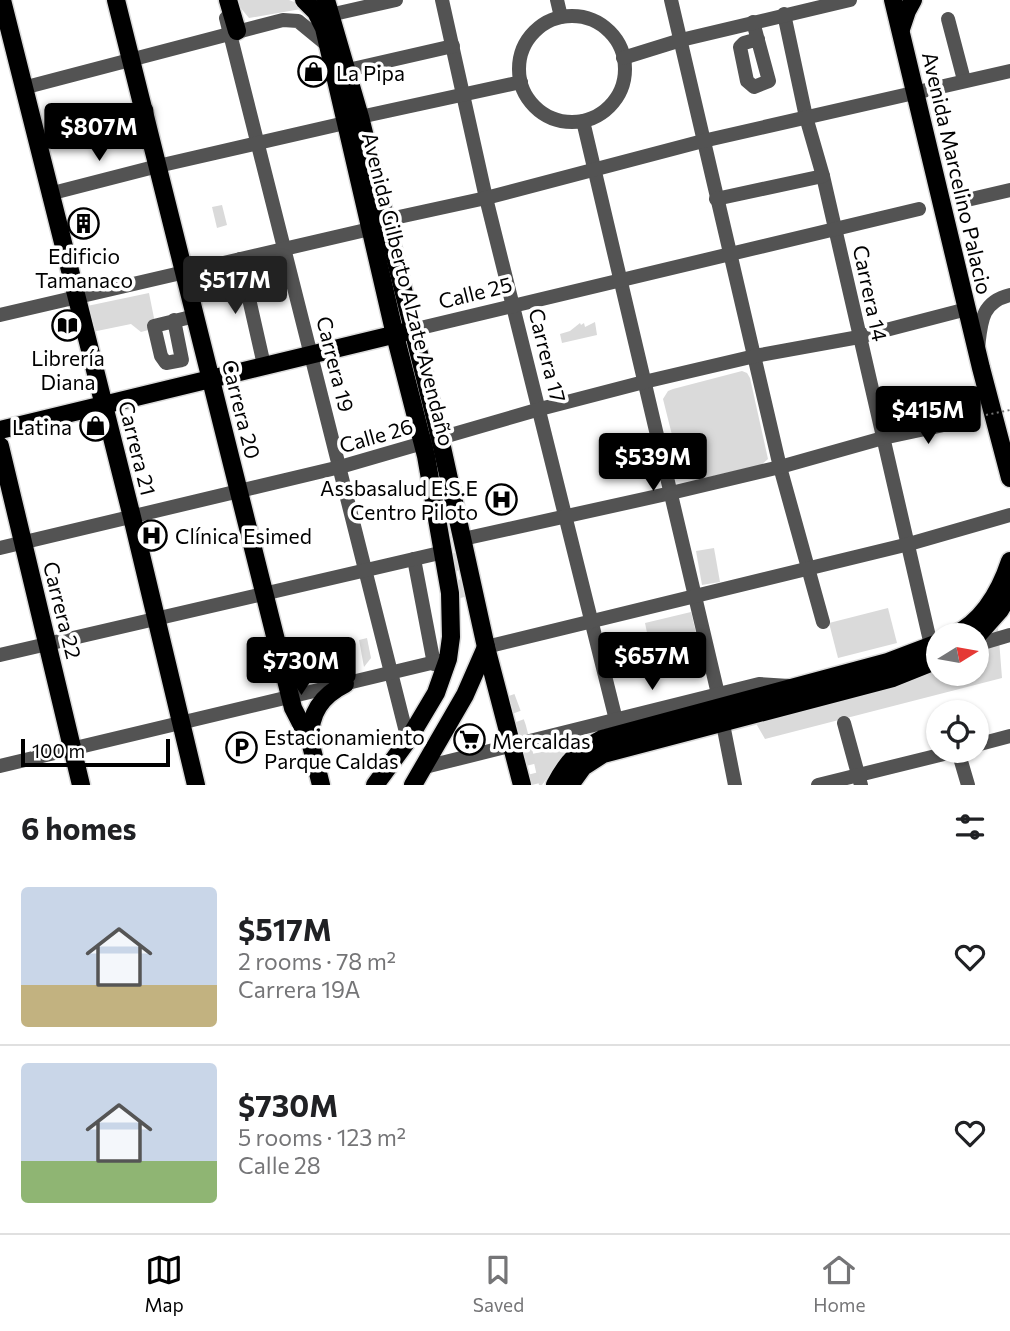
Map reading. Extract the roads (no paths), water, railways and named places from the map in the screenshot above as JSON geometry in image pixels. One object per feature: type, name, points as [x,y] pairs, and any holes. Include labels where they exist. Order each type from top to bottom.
[{"type":"main road","name":"Carrera 21","points":[[2,0],[132,517],[196,785]]},
{"type":"main road","name":"Carrera 20","points":[[116,0],[292,703],[312,748],[321,785]]},
{"type":"main road","points":[[228,0],[233,32]]},
{"type":"main road","name":"Avenida Gilberto Alzate Avendaño","points":[[304,0],[319,17],[348,70],[352,120]]},
{"type":"main road","name":"Avenida Marcelino Palacio","points":[[893,0],[1009,474]]},
{"type":"main road","points":[[901,30],[913,0]]},
{"type":"main road","name":"Avenida Gilberto Alzate Avendaño","points":[[330,5],[332,41],[454,548],[486,646]]},
{"type":"main road","name":"Calle 25","points":[[0,429],[404,332]]},
{"type":"main road","name":"Carrera 22","points":[[0,446],[81,785]]},
{"type":"main road","name":"Avenida Gilberto Alzate Avendaño","points":[[375,785],[408,740],[436,694],[441,662],[451,637],[450,593],[454,548]]},
{"type":"main road","points":[[971,623],[980,617],[1003,582],[1010,561]]},
{"type":"main road","points":[[989,623],[1010,593]]},
{"type":"main road","points":[[486,646],[522,785]]},
{"type":"main road","points":[[420,778],[465,695],[486,646]]},
{"type":"main road","points":[[555,785],[564,767],[573,757],[601,739],[888,662],[926,655]]},
{"type":"main road","points":[[570,785],[583,767],[603,754],[720,708],[893,678],[926,659]]},
{"type":"main road","points":[[312,748],[312,720],[321,701],[345,684]]},
{"type":"main road","points":[[292,703],[311,785]]},
{"type":"street","name":"Carrera 19","points":[[221,0],[233,32],[258,144],[408,740]]},
{"type":"street","points":[[330,5],[396,0]]},
{"type":"street","name":"Carrera 17","points":[[442,0],[486,198],[616,720]]},
{"type":"street","points":[[557,0],[561,17]]},
{"type":"street","points":[[671,0],[780,467],[823,621]]},
{"type":"street","points":[[623,58],[681,40],[850,0]]},
{"type":"street","name":"Carrera 14","points":[[785,14],[806,117],[823,176],[929,623]]},
{"type":"street","points":[[561,17],[588,19],[601,25],[611,33],[623,58],[624,78],[616,98],[602,113],[583,121],[567,122],[551,118],[538,110],[527,97],[521,82],[519,65],[523,48],[532,34],[545,23],[561,17]]},
{"type":"street","points":[[23,88],[131,58],[291,19],[332,41]]},
{"type":"street","points":[[948,19],[964,80]]},
{"type":"street","points":[[753,22],[758,39]]},
{"type":"street","points":[[348,70],[453,46]]},
{"type":"street","points":[[0,316],[285,249],[704,141],[1010,71]]},
{"type":"street","points":[[49,194],[521,82]]},
{"type":"street","points":[[37,144],[146,118]]},
{"type":"street","points":[[583,121],[695,595],[736,785]]},
{"type":"street","points":[[716,199],[823,176]]},
{"type":"street","points":[[967,200],[1010,190]]},
{"type":"street","name":"Calle 25","points":[[404,332],[919,209]]},
{"type":"street","points":[[240,259],[264,365]]},
{"type":"street","points":[[978,354],[982,317],[996,298],[1010,295]]},
{"type":"street","name":"Calle 26","points":[[0,548],[430,446],[540,409],[645,382],[755,356],[859,337],[967,309]]},
{"type":"street","points":[[174,320],[195,316]]},
{"type":"street","points":[[0,656],[414,559],[567,517],[780,467],[883,438],[967,420]]},
{"type":"street","points":[[486,646],[909,544],[1010,515]]},
{"type":"street","points":[[0,766],[181,723],[292,703],[345,684],[441,662],[414,559]]},
{"type":"street","points":[[989,641],[1010,635]]},
{"type":"street","points":[[420,778],[512,746],[616,720],[720,708]]},
{"type":"street","points":[[844,723],[860,780]]},
{"type":"street","points":[[989,742],[1010,736]]},
{"type":"street","points":[[818,785],[860,780],[926,760]]},
{"type":"street","points":[[961,763],[968,785]]},
{"type":"tunnel","points":[[454,553],[469,603]]},
{"type":"tunnel","points":[[506,697],[532,785]]},
{"type":"place","name":"La Pipa","points":[[313,72]]},
{"type":"place","name":"Edificio Tamanaco","points":[[84,223]]},
{"type":"place","name":"Librería Diana","points":[[68,325]]},
{"type":"place","name":"Latina","points":[[95,426]]},
{"type":"place","name":"Assbasalud E.S.E Centro Piloto","points":[[501,499]]},
{"type":"place","name":"Clínica Esimed","points":[[152,535]]},
{"type":"place","name":"Mercaldas","points":[[469,740]]},
{"type":"place","name":"Estacionamiento Parque Caldas","points":[[241,748]]}]
